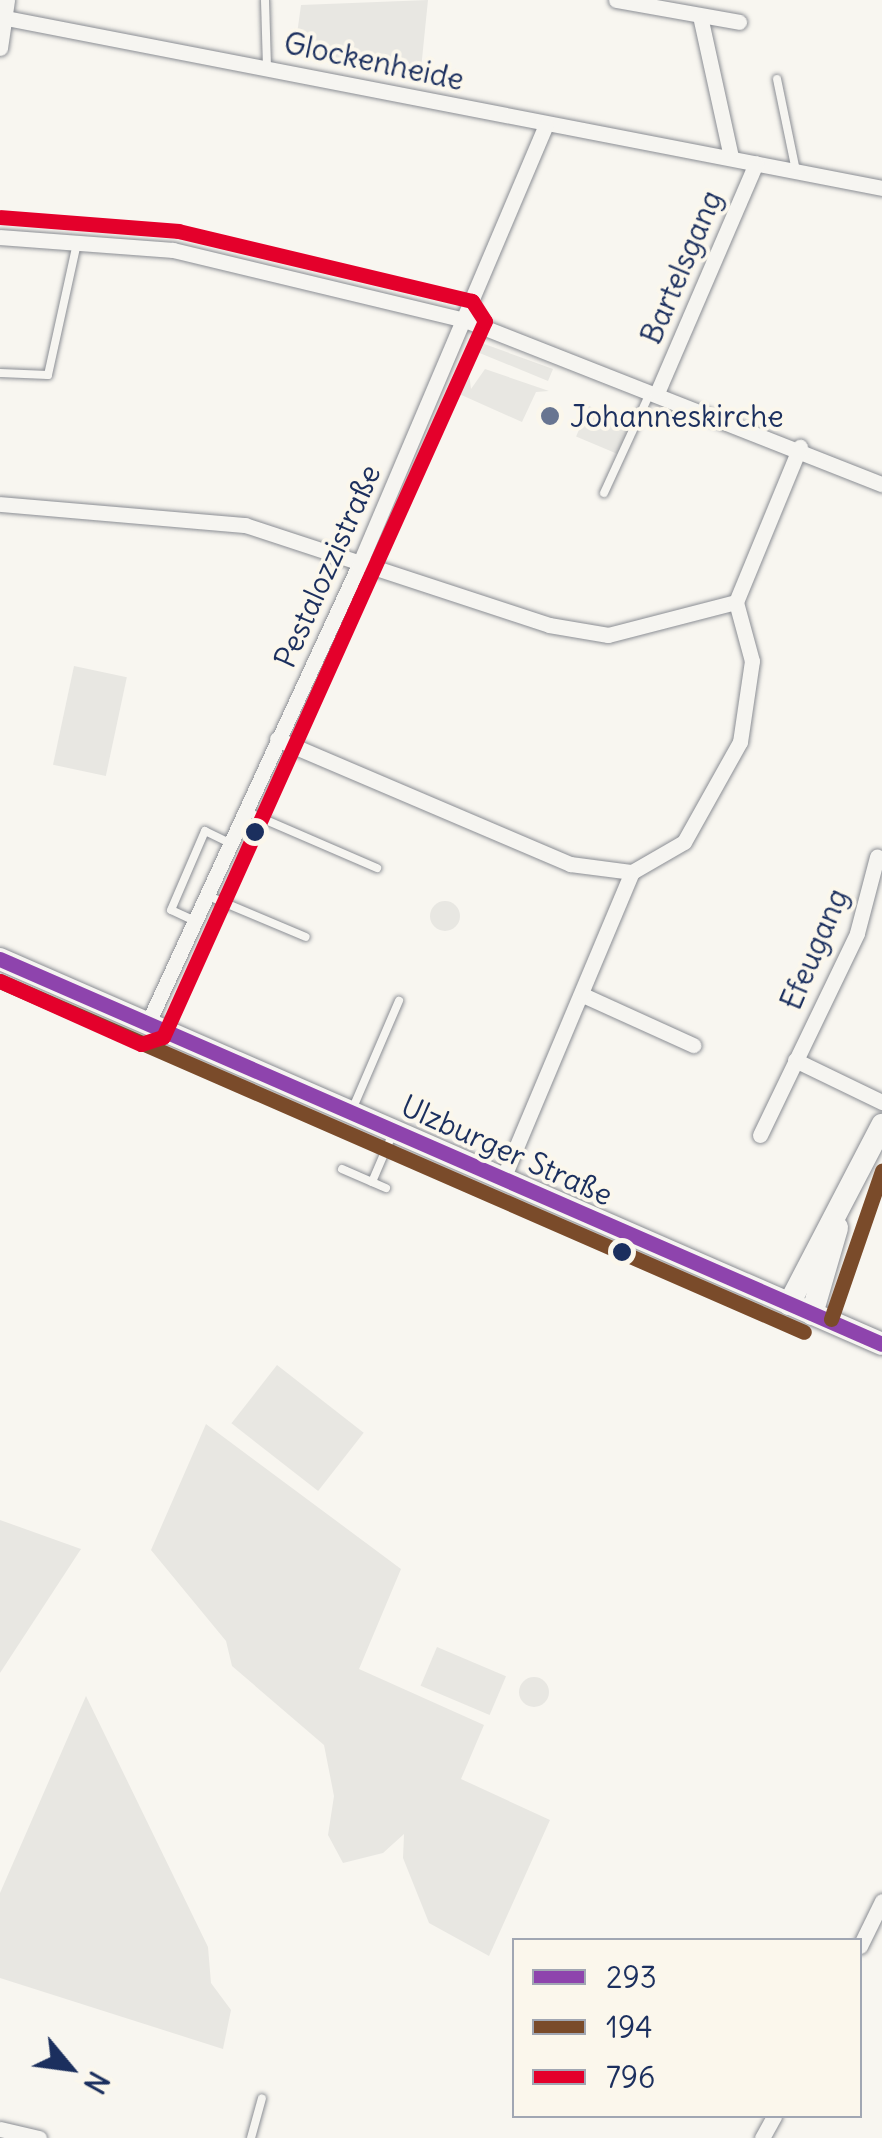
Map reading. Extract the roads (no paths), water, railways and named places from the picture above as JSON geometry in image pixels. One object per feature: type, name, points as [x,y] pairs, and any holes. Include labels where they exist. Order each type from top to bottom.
[{"type":"main road","name":"Ulzburger Straße","points":[[0,959],[882,1344]]},
{"type":"main road","points":[[789,1304],[882,1126]]},
{"type":"main road","points":[[812,1314],[843,1206]]},
{"type":"street","points":[[0,48],[7,0]]},
{"type":"street","points":[[616,0],[739,22]]},
{"type":"street","points":[[700,16],[730,157]]},
{"type":"street","name":"Glockenheide","points":[[6,18],[882,188]]},
{"type":"street","name":"Pestalozzistraße","points":[[148,1025],[359,565],[546,125]]},
{"type":"street","name":"Bartelsgang","points":[[654,392],[756,162]]},
{"type":"street","points":[[0,237],[78,239],[271,270],[465,320],[800,447],[882,484]]},
{"type":"street","points":[[277,739],[570,864],[632,872],[684,842],[740,742],[752,661],[736,602],[800,447]]},
{"type":"street","points":[[0,504],[245,525],[359,565],[608,635],[736,602]]},
{"type":"street","name":"Efeugang","points":[[760,1135],[857,933],[877,856]]},
{"type":"street","points":[[502,1181],[585,996],[632,872]]},
{"type":"street","points":[[585,996],[693,1044]]},
{"type":"street","points":[[795,1060],[882,1102]]},
{"type":"street","points":[[862,1942],[882,1902]]},
{"type":"street","points":[[0,2129],[39,2138]]},
{"type":"lane","points":[[265,0],[268,67]]},
{"type":"lane","points":[[777,79],[796,171]]},
{"type":"lane","points":[[0,373],[48,376],[78,239]]},
{"type":"lane","points":[[604,493],[654,392]]},
{"type":"lane","points":[[245,811],[377,868]]},
{"type":"lane","points":[[194,921],[170,910],[205,830],[230,843]]},
{"type":"lane","points":[[206,895],[306,938]]},
{"type":"lane","points":[[350,1114],[399,1001]]},
{"type":"lane","points":[[372,1182],[393,1133]]},
{"type":"lane","points":[[342,1169],[386,1188]]},
{"type":"lane","points":[[251,2138],[262,2098]]},
{"type":"place","name":"Johanneskirche","points":[[550,416]]}]
